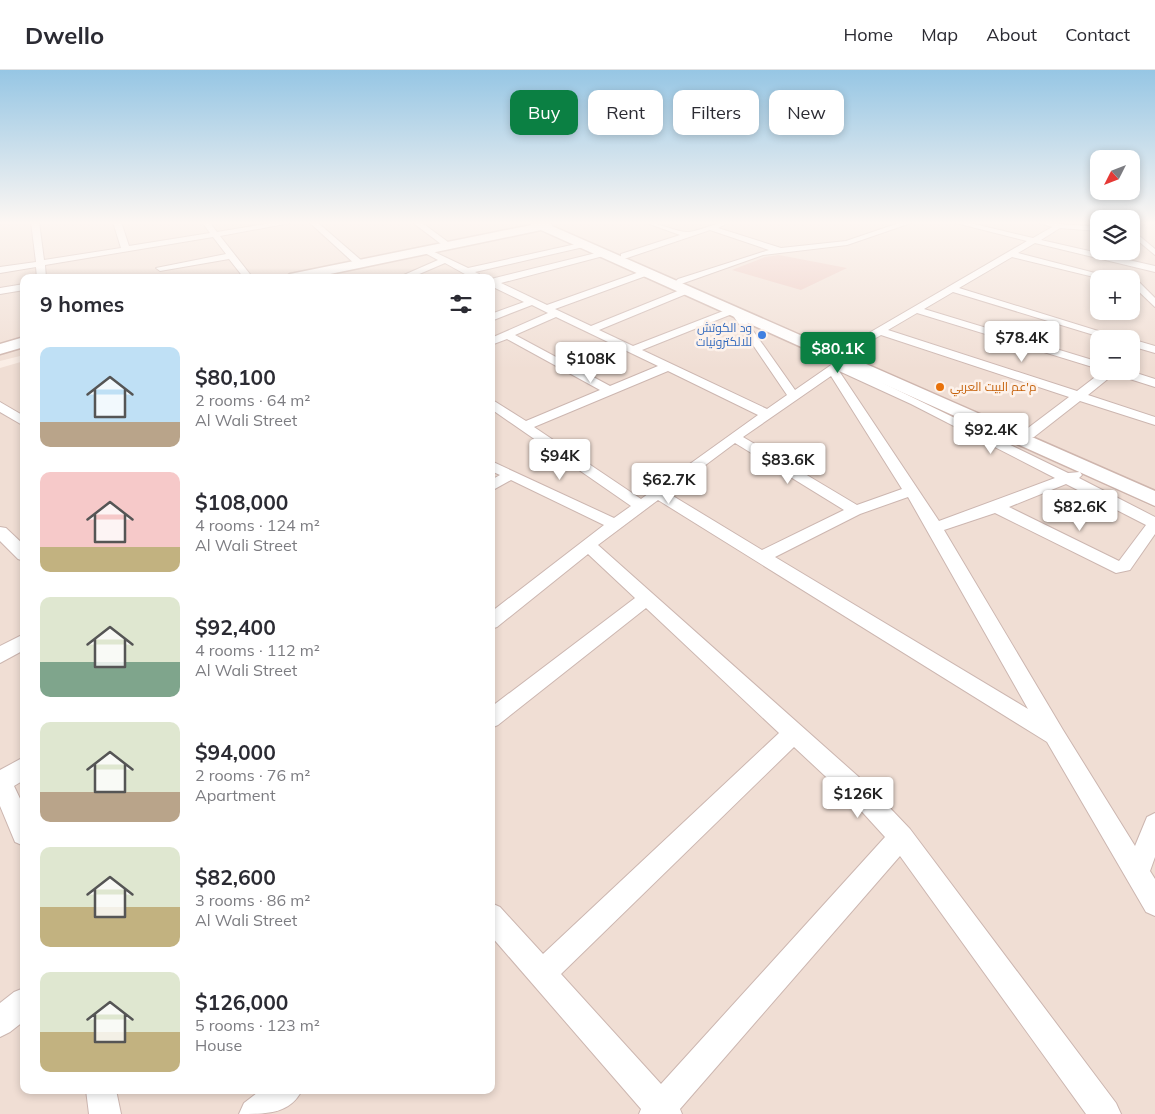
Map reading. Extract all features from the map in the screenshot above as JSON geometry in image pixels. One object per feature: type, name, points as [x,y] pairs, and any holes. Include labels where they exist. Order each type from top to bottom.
[{"type":"street","points":[[308,274],[323,271]]},
{"type":"street","points":[[495,282],[538,271]]},
{"type":"street","points":[[645,271],[685,286],[734,310],[1155,523],[1124,566],[1116,567],[996,507]]},
{"type":"street","points":[[654,271],[839,362],[1155,499]]},
{"type":"street","points":[[589,330],[721,271]]},
{"type":"street","points":[[495,619],[588,545],[880,331],[983,271]]},
{"type":"street","points":[[495,340],[550,312],[648,272]]},
{"type":"street","points":[[495,284],[767,414]]},
{"type":"street","points":[[1140,285],[1155,289]]},
{"type":"street","points":[[0,291],[20,288]]},
{"type":"street","points":[[952,289],[1090,330]]},
{"type":"street","points":[[1140,289],[1155,304]]},
{"type":"street","points":[[495,316],[532,302]]},
{"type":"street","points":[[633,350],[734,310]]},
{"type":"street","points":[[734,310],[793,395]]},
{"type":"street","points":[[916,310],[1090,363]]},
{"type":"street","points":[[880,331],[1155,421]]},
{"type":"street","points":[[507,335],[610,391]]},
{"type":"street","points":[[0,349],[20,343]]},
{"type":"street","points":[[839,362],[1029,434],[1155,490]]},
{"type":"street","points":[[839,362],[911,491],[935,528],[1055,737],[1155,903]]},
{"type":"street","points":[[526,426],[667,366]]},
{"type":"street","points":[[1140,378],[1155,383]]},
{"type":"street","points":[[1029,434],[1098,380]]},
{"type":"street","points":[[3,410],[20,405]]},
{"type":"street","points":[[495,406],[641,506]]},
{"type":"street","points":[[3,410],[20,420]]},
{"type":"street","points":[[734,437],[801,476],[854,512]]},
{"type":"street","points":[[495,467],[616,525]]},
{"type":"street","points":[[935,528],[996,507],[1088,469]]},
{"type":"street","points":[[495,484],[511,474]]},
{"type":"street","points":[[762,557],[854,512],[911,491]]},
{"type":"street","points":[[658,494],[1055,737]]},
{"type":"street","points":[[0,532],[20,551]]},
{"type":"street","points":[[588,545],[862,795],[901,837],[1105,1114]]},
{"type":"street","points":[[495,716],[646,599]]},
{"type":"street","points":[[0,655],[20,643]]},
{"type":"street","points":[[542,973],[793,734]]},
{"type":"street","points":[[20,770],[1,782],[20,825]]},
{"type":"street","points":[[1137,871],[1155,824]]},
{"type":"street","points":[[495,928],[542,973],[661,1112],[901,837]]},
{"type":"street","points":[[0,1022],[20,1005]]},
{"type":"street","points":[[102,1094],[105,1114]]},
{"type":"street","points":[[255,1114],[282,1094]]},
{"type":"shaded area","points":[[0,271],[330,271],[314,274],[20,274],[20,356],[0,361]]},
{"type":"shaded area","points":[[337,271],[632,271],[1155,508],[1155,1114],[0,1114],[0,368],[20,362],[20,1094],[495,1094],[495,274],[322,274]]},
{"type":"shaded area","points":[[640,271],[1090,271],[1090,320],[1140,320],[1140,271],[1155,271],[1155,496]]},
{"type":"building","points":[[734,271],[841,271],[801,290]]},
{"type":"place","name":"ود الكوتش للالكترونيات","points":[[762,335]]},
{"type":"place","name":"م'عم البيت العربي","points":[[940,387]]}]
